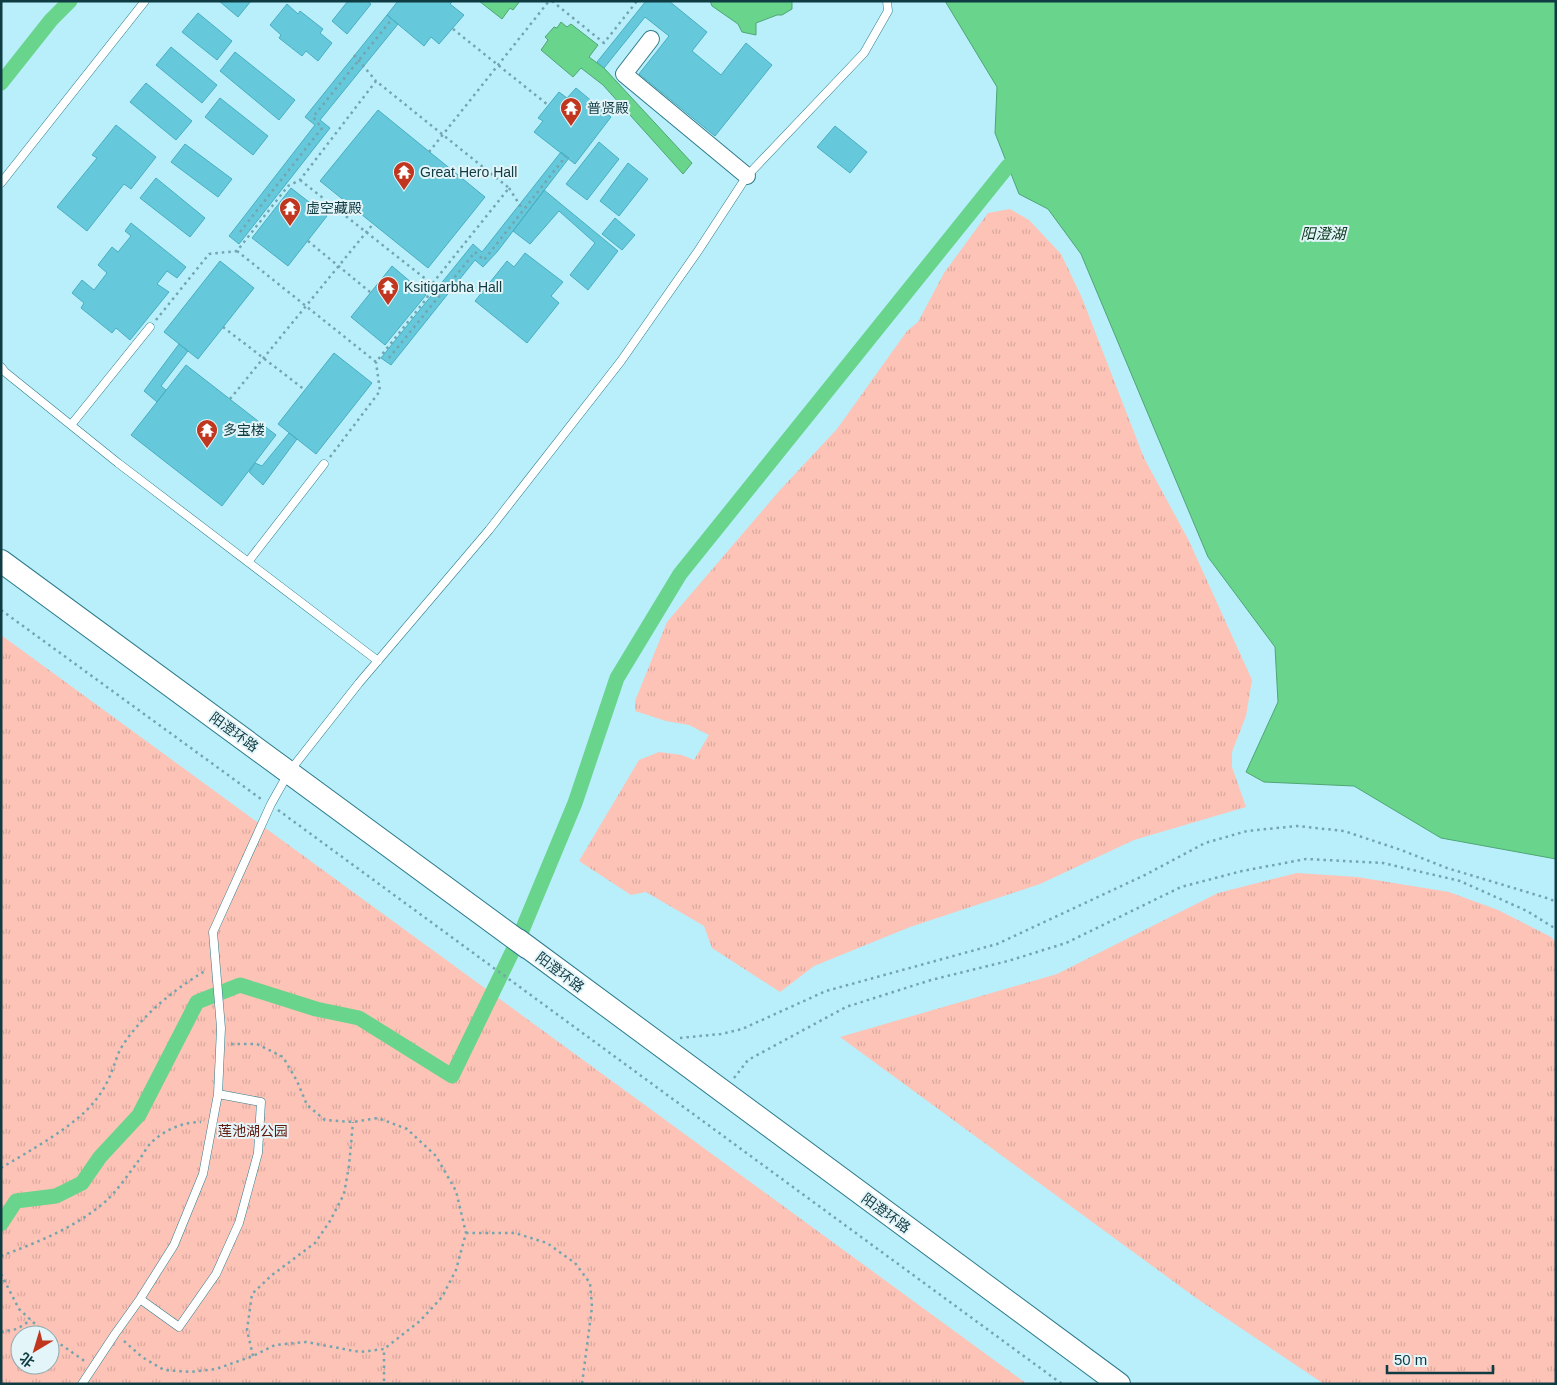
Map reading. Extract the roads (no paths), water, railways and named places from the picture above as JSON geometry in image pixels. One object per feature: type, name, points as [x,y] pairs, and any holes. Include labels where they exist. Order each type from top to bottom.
[{"type":"main road","name":"阳澄环路","points":[[1,561],[1119,1384]]},
{"type":"street","points":[[651,39],[624,74],[747,176]]},
{"type":"lane","points":[[1,183],[145,1]]},
{"type":"lane","points":[[82,1384],[174,1245],[203,1174],[218,1094],[221,1043],[221,1017],[213,932],[271,804],[289,772],[378,661],[490,530],[621,361],[698,251],[747,176],[864,53],[888,11],[887,1]]},
{"type":"lane","points":[[71,425],[150,327]]},
{"type":"lane","points":[[1,367],[71,425],[378,661]]},
{"type":"lane","points":[[248,562],[324,464]]},
{"type":"lane","points":[[140,1299],[178,1327],[216,1274],[239,1223],[258,1153],[261,1102],[218,1094]]},
{"type":"water","points":[[479,1],[520,1],[513,10],[510,8],[502,19]]},
{"type":"water","points":[[710,1],[792,1],[792,9],[782,15],[756,23],[756,35],[742,32],[738,24],[712,6]]},
{"type":"water","name":"阳澄湖","points":[[945,1],[1556,1],[1556,859],[1441,838],[1354,786],[1264,782],[1246,772],[1278,702],[1275,647],[1208,557],[1081,254],[1048,209],[1019,194],[995,133],[997,87]]},
{"type":"water","points":[[561,22],[567,27],[571,24],[598,45],[589,57],[604,68],[692,163],[683,174],[603,85],[581,68],[573,77],[541,50],[548,40],[545,37],[554,27],[557,28]]},
{"type":"waterway","points":[[1,83],[51,20],[70,1]]},
{"type":"waterway","points":[[1,1224],[16,1201],[56,1196],[82,1183],[100,1157],[139,1115],[197,1002],[240,985],[316,1009],[359,1018],[452,1076],[518,940],[575,803],[617,678],[680,574],[1008,166]]},
{"type":"place","name":"普贤殿","points":[[571,127]]},
{"type":"place","name":"Great Hero Hall","points":[[404,191]]},
{"type":"place","name":"虚空藏殿","points":[[290,227]]},
{"type":"place","name":"Ksitigarbha Hall","points":[[388,306]]},
{"type":"place","name":"多宝楼","points":[[207,449]]},
{"type":"park label","name":"莲池湖公园","points":[[253,1131]]}]
